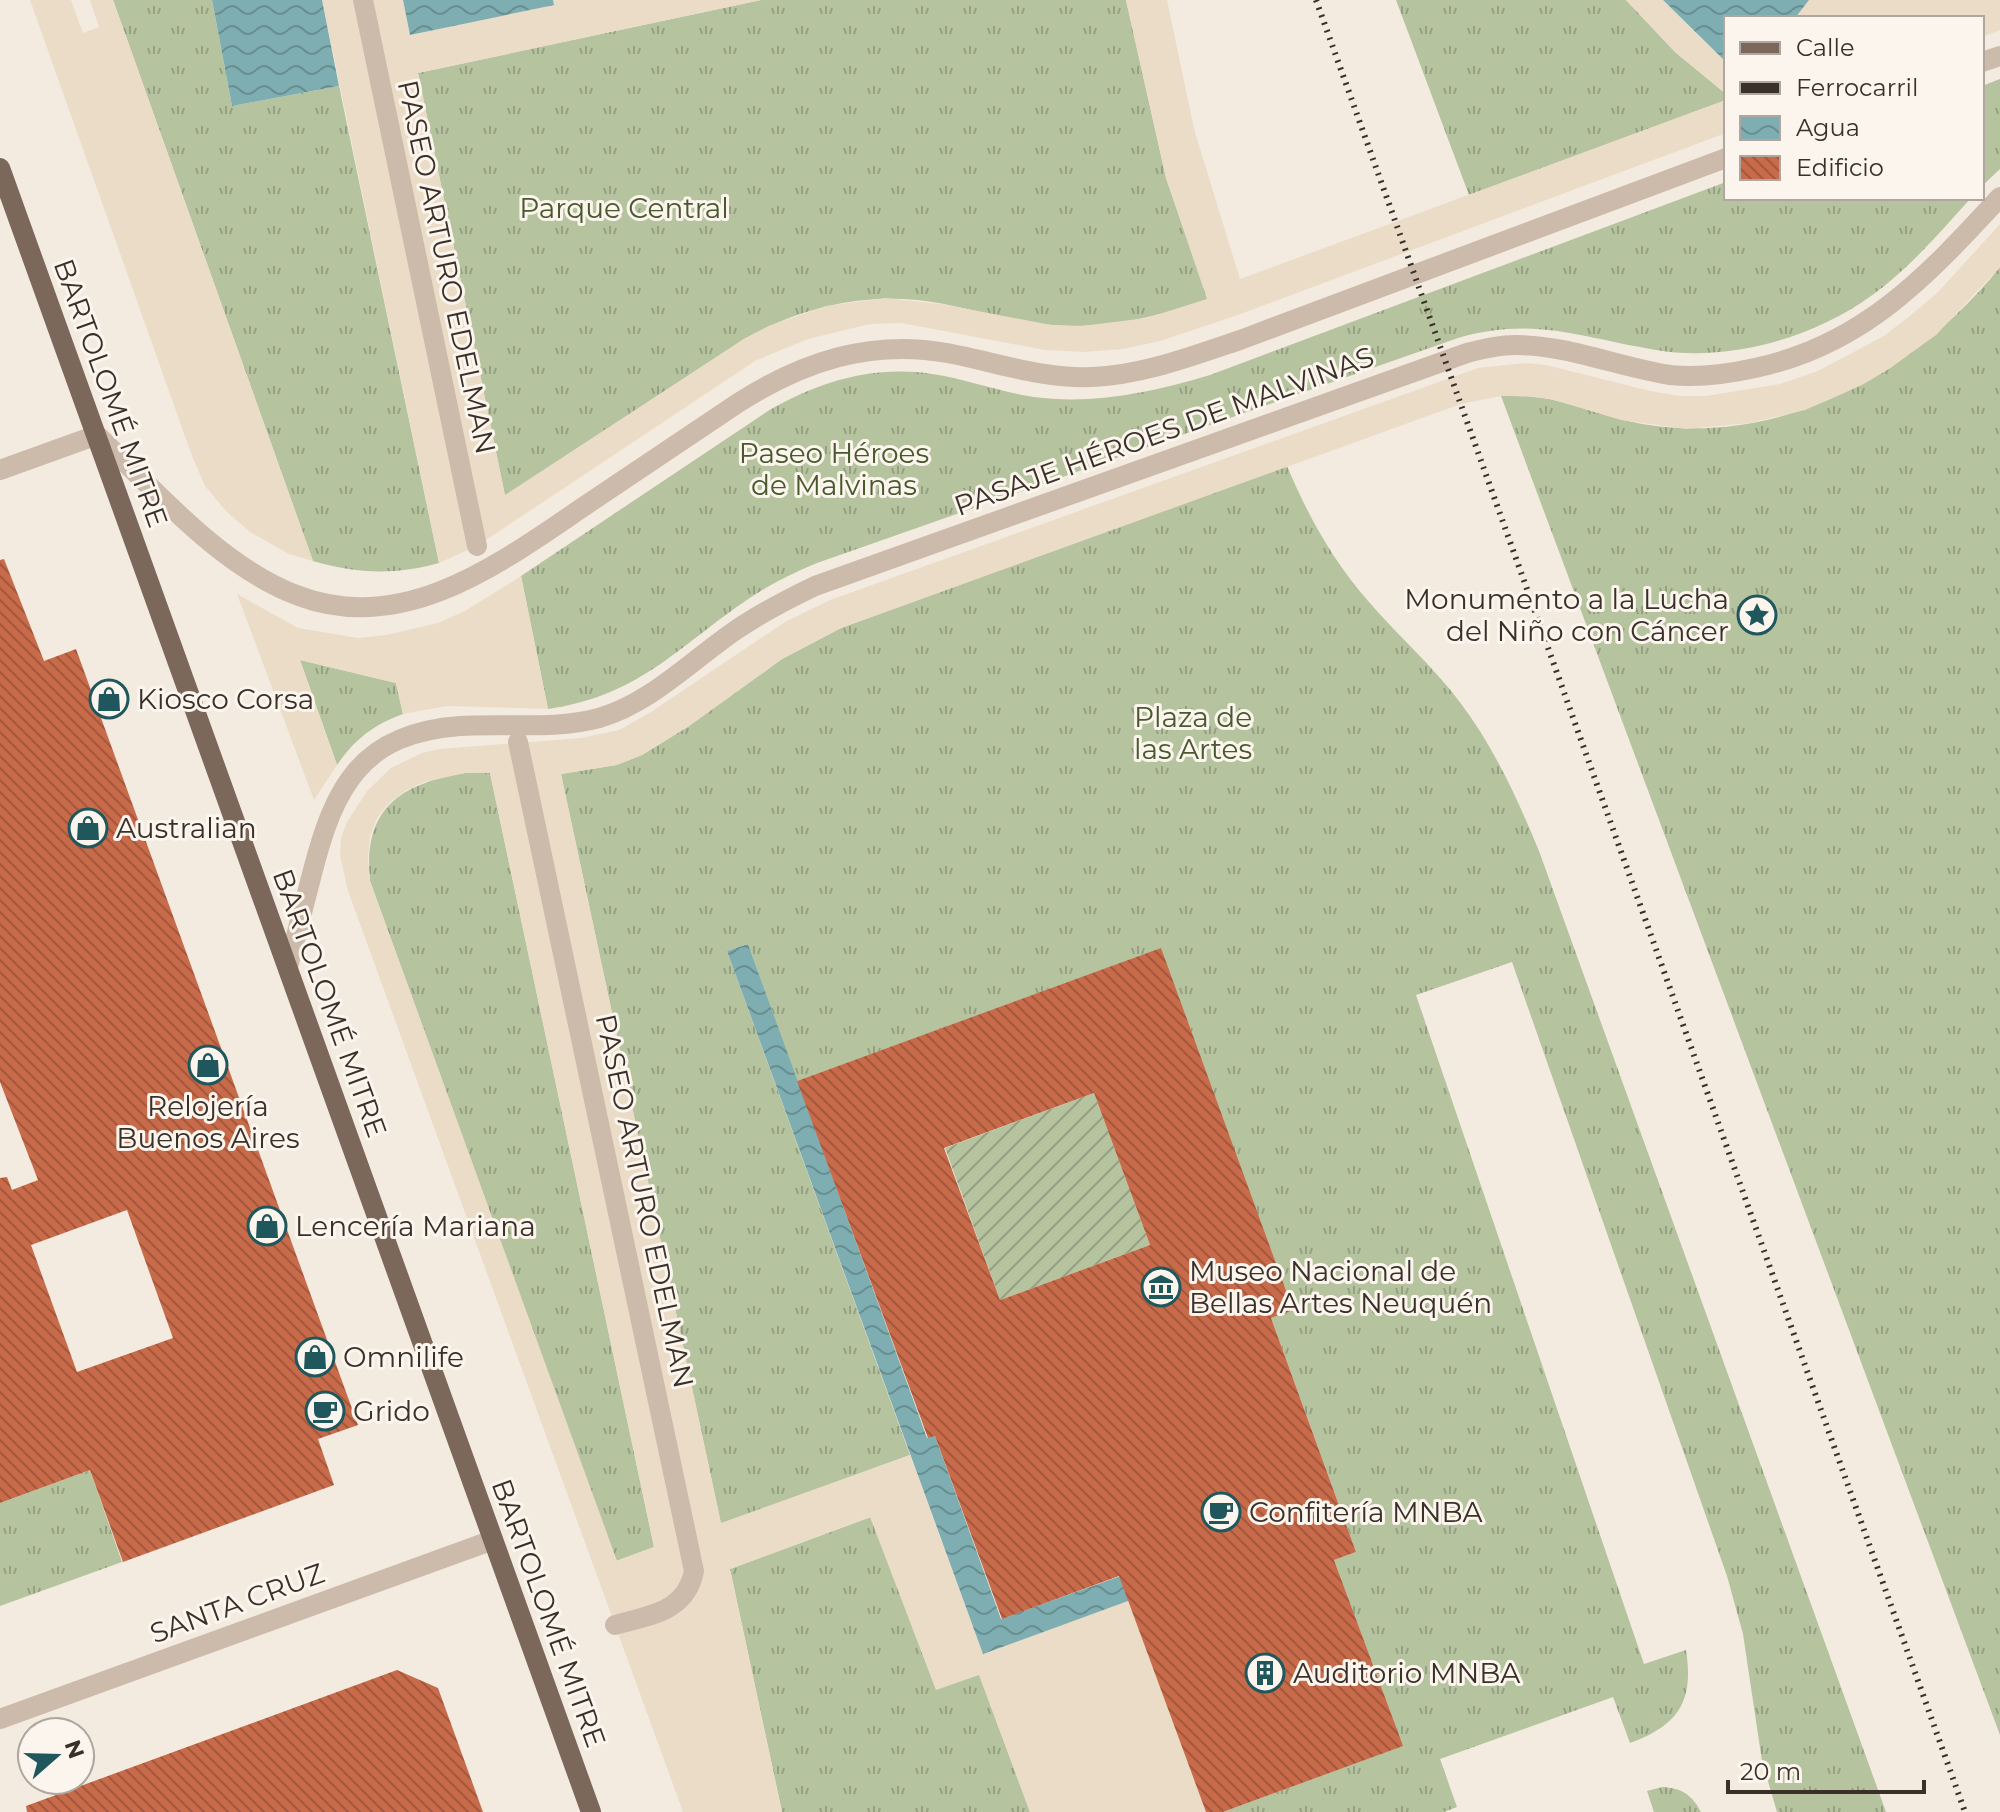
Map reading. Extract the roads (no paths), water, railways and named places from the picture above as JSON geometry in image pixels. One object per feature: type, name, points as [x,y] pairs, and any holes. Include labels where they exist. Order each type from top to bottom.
[{"type":"main road","name":"BARTOLOMÉ MITRE","points":[[0,168],[591,1812]]},
{"type":"street","name":"PASEO ARTURO EDELMAN","points":[[363,0],[477,546]]},
{"type":"street","points":[[0,470],[97,435],[200,533],[267,580],[299,596],[331,605],[362,608],[391,605],[421,599],[452,587],[511,556],[769,383],[804,367],[877,349],[911,349],[1058,376],[1125,374],[1240,340],[1724,159]]},
{"type":"street","name":"PASAJE HÉROES DE MALVINAS","points":[[288,967],[325,825],[335,801],[369,757],[389,744],[412,734],[439,728],[547,724],[609,714],[643,698],[762,614],[815,586],[1467,353],[1512,345],[1536,346],[1672,375],[1734,372],[1791,359],[1849,333],[1899,299],[1946,256],[2000,197]]},
{"type":"street","name":"PASEO ARTURO EDELMAN","points":[[518,742],[694,1571],[687,1594],[678,1603],[652,1615],[615,1625]]},
{"type":"street","name":"SANTA CRUZ","points":[[0,1719],[493,1540]]},
{"type":"water","points":[[212,0],[322,0],[339,86],[232,106]]},
{"type":"water","points":[[403,0],[553,0],[554,5],[410,35]]},
{"type":"water","points":[[1663,0],[1809,0],[1797,16],[1724,16],[1724,60]]},
{"type":"water","points":[[748,944],[927,1438],[935,1436],[1001,1619],[1179,1555],[1188,1579],[983,1654],[727,951]]},
{"type":"railway","points":[[1316,0],[1965,1812]]},
{"type":"place","name":"Monumento a la Lucha del Niño con Cáncer","points":[[1757,615]]},
{"type":"place","name":"Kiosco Corsa","points":[[109,699]]},
{"type":"place","name":"Australian","points":[[88,828]]},
{"type":"place","name":"Relojería Buenos Aires","points":[[208,1065]]},
{"type":"place","name":"Lencería Mariana","points":[[267,1226]]},
{"type":"place","name":"Museo Nacional de Bellas Artes Neuquén","points":[[1161,1287]]},
{"type":"place","name":"Omnilife","points":[[315,1357]]},
{"type":"place","name":"Grido","points":[[325,1411]]},
{"type":"place","name":"Confitería MNBA","points":[[1221,1512]]},
{"type":"place","name":"Auditorio MNBA","points":[[1265,1673]]},
{"type":"park label","name":"Parque Central","points":[[624,208]]},
{"type":"park label","name":"Paseo Héroes de Malvinas","points":[[834,469]]},
{"type":"park label","name":"Plaza de las Artes","points":[[1193,733]]}]
